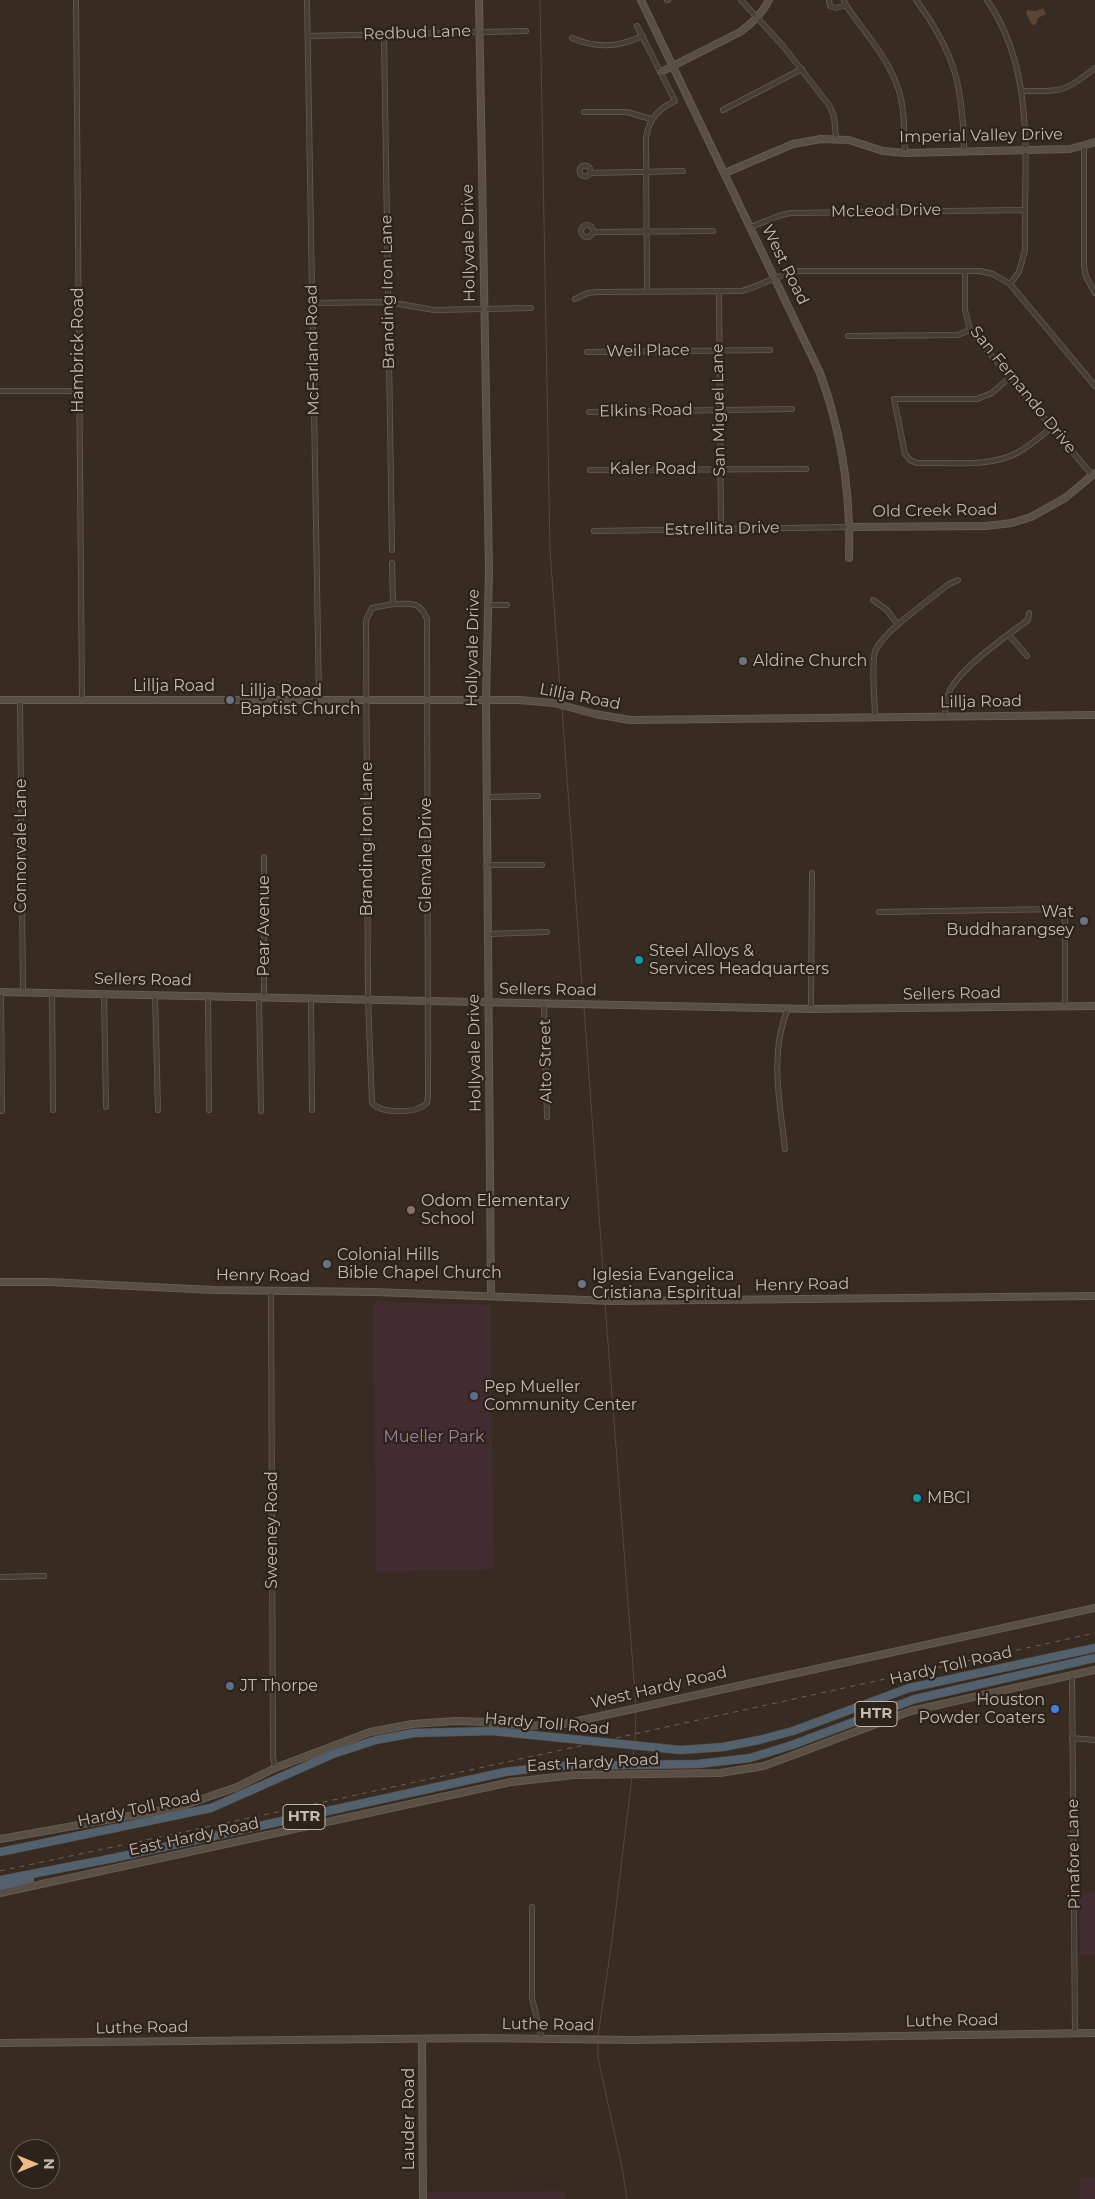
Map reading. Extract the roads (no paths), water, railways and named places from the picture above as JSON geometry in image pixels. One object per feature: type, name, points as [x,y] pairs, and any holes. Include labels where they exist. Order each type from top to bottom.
[{"type":"highway","name":"Hardy Toll Road","points":[[0,1850],[211,1808],[333,1754],[376,1740],[414,1733],[492,1731],[681,1750],[724,1747],[759,1740],[793,1730],[909,1688],[1095,1648]]},
{"type":"highway","name":"Hardy Toll Road","points":[[0,1880],[114,1858],[506,1772],[555,1766],[706,1764],[750,1758],[807,1740],[915,1699],[1095,1658]]},
{"type":"highway","points":[[0,1886],[114,1858]]},
{"type":"street","name":"Hambrick Road","points":[[76,0],[82,700]]},
{"type":"street","name":"McFarland Road","points":[[307,0],[319,699]]},
{"type":"street","name":"Hollyvale Drive","points":[[479,0],[489,570],[486,700],[486,865],[487,1060],[491,1134],[491,1296]]},
{"type":"street","name":"West Road","points":[[641,0],[814,357],[836,421],[845,468],[850,527],[849,558]]},
{"type":"street","points":[[741,0],[802,69],[829,105],[834,116],[836,138]]},
{"type":"street","points":[[660,72],[740,32],[758,18],[770,0]]},
{"type":"street","points":[[829,0],[830,6],[836,8],[845,3],[888,66],[896,82],[904,114],[904,152]]},
{"type":"street","points":[[916,0],[947,49],[957,75],[964,116],[964,150]]},
{"type":"street","points":[[987,0],[999,19],[1013,52],[1022,90],[1025,250],[1019,272],[1010,284]]},
{"type":"street","points":[[638,26],[675,101],[666,105],[651,119],[646,137],[647,290]]},
{"type":"street","name":"Redbud Lane","points":[[308,36],[526,31]]},
{"type":"street","name":"Branding Iron Lane","points":[[384,34],[392,550]]},
{"type":"street","points":[[572,38],[583,43],[606,46],[626,43],[642,36]]},
{"type":"street","points":[[1022,90],[1066,89],[1095,68]]},
{"type":"street","points":[[723,110],[802,69]]},
{"type":"street","points":[[584,112],[628,112],[651,119]]},
{"type":"street","name":"Imperial Valley Drive","points":[[725,173],[793,144],[836,138],[883,151],[904,152],[1024,150],[1084,146],[1095,142]]},
{"type":"street","points":[[1084,146],[1084,266],[1086,277],[1095,292]]},
{"type":"street","points":[[590,172],[683,171]]},
{"type":"street","name":"McLeod Drive","points":[[751,227],[780,214],[791,213],[1024,210]]},
{"type":"street","points":[[594,232],[713,231]]},
{"type":"street","points":[[575,299],[588,293],[647,290],[742,291],[800,271],[980,271],[993,274],[1010,284],[1095,386]]},
{"type":"street","name":"San Fernando Drive","points":[[965,271],[965,310],[970,330],[1094,474]]},
{"type":"street","name":"San Miguel Lane","points":[[719,292],[721,529]]},
{"type":"street","points":[[312,303],[388,302],[434,310],[531,308]]},
{"type":"street","points":[[848,336],[958,335],[970,330]]},
{"type":"street","name":"Weil Place","points":[[587,352],[770,350]]},
{"type":"street","points":[[1010,377],[992,393],[977,399],[894,399],[905,454],[910,460],[917,463],[990,462],[1017,453],[1052,427]]},
{"type":"street","points":[[0,391],[78,391]]},
{"type":"street","name":"Elkins Road","points":[[589,412],[792,409]]},
{"type":"street","name":"Kaler Road","points":[[590,470],[806,469]]},
{"type":"street","name":"Old Creek Road","points":[[850,527],[986,526],[1012,523],[1031,516],[1065,498],[1094,474]]},
{"type":"street","name":"Estrellita Drive","points":[[594,531],[850,527]]},
{"type":"street","points":[[392,563],[393,604]]},
{"type":"street","points":[[875,717],[876,650],[882,640],[949,584],[958,580]]},
{"type":"street","points":[[873,600],[886,610],[898,625]]},
{"type":"street","name":"Branding Iron Lane","points":[[393,604],[372,608],[367,615],[368,999],[372,1103],[376,1108],[400,1110]]},
{"type":"street","name":"Glenvale Drive","points":[[393,604],[417,605],[421,608],[427,619],[427,1103],[417,1110],[400,1110]]},
{"type":"street","points":[[487,605],[507,605]]},
{"type":"street","points":[[945,716],[946,702],[955,683],[1028,620],[1029,613]]},
{"type":"street","points":[[1009,635],[1027,656]]},
{"type":"street","name":"Lillja Road","points":[[0,700],[486,700],[556,703],[621,719],[1095,715]]},
{"type":"street","name":"Connorvale Lane","points":[[20,700],[23,991]]},
{"type":"street","points":[[486,797],[538,796]]},
{"type":"street","name":"Pear Avenue","points":[[261,1110],[264,857]]},
{"type":"street","points":[[486,865],[542,865]]},
{"type":"street","points":[[810,1009],[812,873]]},
{"type":"street","points":[[879,912],[1059,909],[1064,920],[1065,1006]]},
{"type":"street","points":[[487,934],[546,932]]},
{"type":"street","points":[[0,992],[2,1111]]},
{"type":"street","name":"Sellers Road","points":[[0,992],[810,1009],[1095,1006]]},
{"type":"street","points":[[52,992],[53,1110]]},
{"type":"street","points":[[104,993],[106,1108]]},
{"type":"street","points":[[155,994],[158,1110]]},
{"type":"street","points":[[208,995],[209,1110]]},
{"type":"street","points":[[312,998],[312,1110]]},
{"type":"street","name":"Alto Street","points":[[544,1004],[547,1118]]},
{"type":"street","points":[[785,1149],[777,1084],[777,1052],[781,1024],[788,1008]]},
{"type":"street","name":"Henry Road","points":[[0,1282],[49,1282],[271,1291],[612,1301],[1095,1296]]},
{"type":"street","name":"Sweeney Road","points":[[271,1291],[271,1537],[273,1756],[275,1768]]},
{"type":"street","points":[[0,1576],[44,1576]]},
{"type":"street","name":"West Hardy Road","points":[[0,1839],[179,1807],[237,1787],[275,1768],[363,1734],[412,1724],[486,1722],[544,1726],[564,1724],[630,1708],[1095,1608]]},
{"type":"street","name":"East Hardy Road","points":[[0,1893],[501,1784],[545,1777],[720,1773],[764,1766],[911,1711],[1095,1670]]},
{"type":"street","name":"Pinafore Lane","points":[[1072,1674],[1076,2033]]},
{"type":"street","points":[[1072,1738],[1095,1740]]},
{"type":"street","points":[[532,1908],[532,1998],[542,2039]]},
{"type":"street","name":"Luthe Road","points":[[0,2043],[422,2039],[607,2040],[1095,2033]]},
{"type":"street","name":"Lauder Road","points":[[422,2039],[423,2199]]},
{"type":"waterway","points":[[540,0],[550,550],[561,701]]},
{"type":"waterway","points":[[562,708],[583,1000]]},
{"type":"waterway","points":[[584,1007],[605,1297]]},
{"type":"waterway","points":[[605,1304],[636,1706]]},
{"type":"waterway","points":[[635,1743],[636,1710]]},
{"type":"waterway","points":[[633,1761],[634,1750]]},
{"type":"waterway","points":[[598,2036],[632,1777]]},
{"type":"waterway","points":[[598,2042],[598,2058],[622,2167],[627,2199]]},
{"type":"railway","points":[[0,1871],[1095,1633]]},
{"type":"place","name":"Aldine Church","points":[[743,661]]},
{"type":"place","name":"Lillja Road Baptist Church","points":[[230,700]]},
{"type":"place","name":"Wat Buddharangsey","points":[[1084,921]]},
{"type":"place","name":"Steel Alloys & Services Headquarters","points":[[639,960]]},
{"type":"place","name":"Odom Elementary School","points":[[411,1210]]},
{"type":"place","name":"Colonial Hills Bible Chapel Church","points":[[327,1264]]},
{"type":"place","name":"Iglesia Evangelica Cristiana Espiritual","points":[[582,1284]]},
{"type":"place","name":"Pep Mueller Community Center","points":[[474,1396]]},
{"type":"place","name":"MBCI","points":[[917,1498]]},
{"type":"place","name":"JT Thorpe","points":[[230,1686]]},
{"type":"place","name":"Houston Powder Coaters","points":[[1055,1709]]},
{"type":"park label","name":"Mueller Park","points":[[434,1437]]}]
